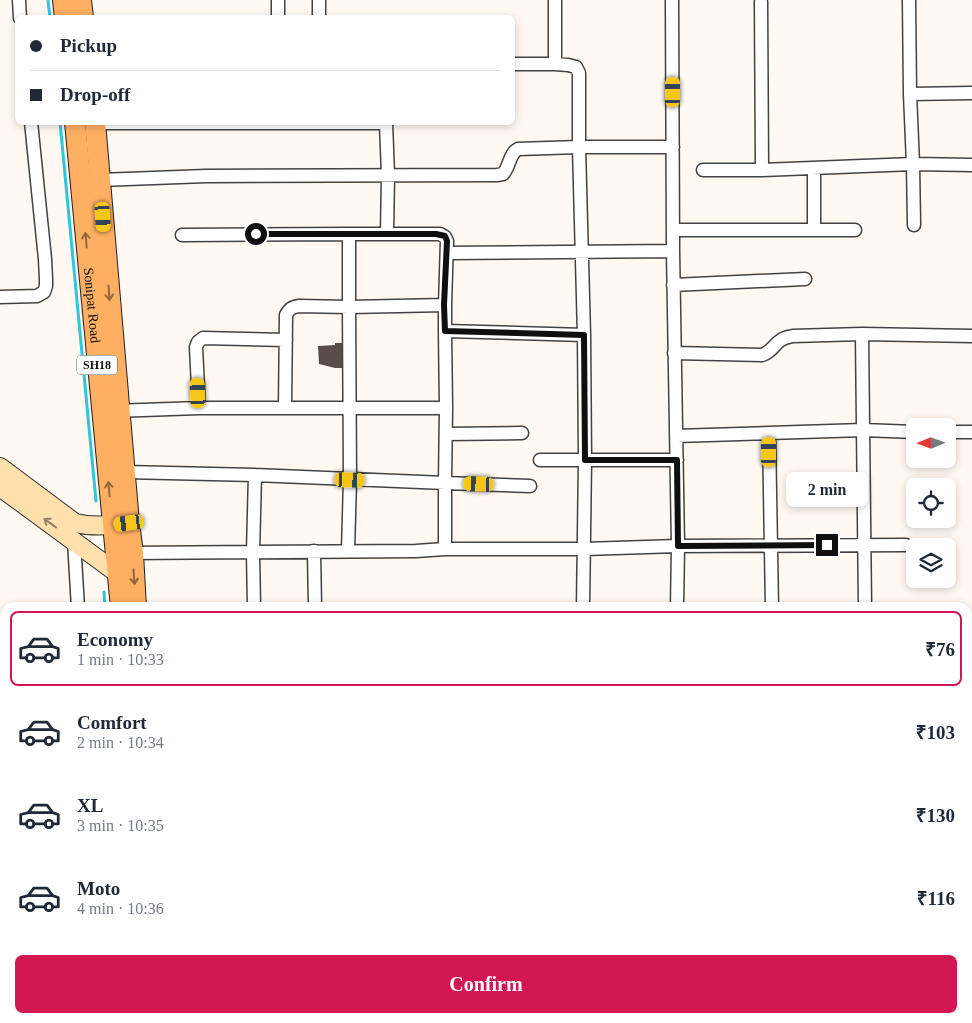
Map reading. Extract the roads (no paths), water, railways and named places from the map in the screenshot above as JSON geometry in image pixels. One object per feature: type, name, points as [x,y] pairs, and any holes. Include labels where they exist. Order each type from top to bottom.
[{"type":"main road","points":[[64,0],[65,15]]},
{"type":"main road","points":[[81,0],[83,15]]},
{"type":"main road","name":"Sonipat Road","points":[[75,125],[110,411],[121,524],[121,602]]},
{"type":"main road","name":"Sonipat Road","points":[[95,125],[110,308],[110,411],[125,472],[121,524]]},
{"type":"main road","name":"Sonipat Road","points":[[122,560],[134,602]]},
{"type":"street","points":[[18,0],[20,15]]},
{"type":"street","points":[[278,0],[278,15]]},
{"type":"street","points":[[318,15],[319,0]]},
{"type":"street","points":[[555,0],[555,64]]},
{"type":"street","points":[[672,0],[677,602]]},
{"type":"street","points":[[909,0],[914,225]]},
{"type":"street","points":[[761,2],[762,170]]},
{"type":"street","points":[[515,64],[568,65],[576,67],[579,73],[585,460],[583,602]]},
{"type":"street","points":[[910,94],[972,93]]},
{"type":"street","points":[[0,297],[37,296],[44,292],[46,286],[31,125]]},
{"type":"street","points":[[386,125],[387,234]]},
{"type":"street","points":[[100,180],[206,176],[503,174],[508,168],[511,155],[518,149],[579,147],[673,148]]},
{"type":"street","points":[[703,170],[762,170],[912,164],[972,165]]},
{"type":"street","points":[[814,168],[814,230]]},
{"type":"street","points":[[673,230],[855,230]]},
{"type":"street","points":[[348,551],[350,480],[349,234]]},
{"type":"street","points":[[182,235],[440,234],[445,236],[447,241],[444,305],[446,408],[445,549]]},
{"type":"street","points":[[446,253],[673,251]]},
{"type":"street","points":[[673,285],[805,279]]},
{"type":"street","points":[[285,408],[286,316],[288,310],[292,307],[444,305]]},
{"type":"street","points":[[445,331],[584,335]]},
{"type":"street","points":[[674,353],[762,355],[773,349],[782,339],[793,336],[862,334],[972,336]]},
{"type":"street","points":[[862,334],[865,602]]},
{"type":"street","points":[[199,408],[196,347],[203,338],[286,340]]},
{"type":"street","points":[[110,411],[199,408],[446,408]]},
{"type":"street","points":[[676,436],[863,430],[906,432]]},
{"type":"street","points":[[446,434],[522,432]]},
{"type":"street","points":[[956,432],[972,432]]},
{"type":"street","points":[[769,433],[772,602]]},
{"type":"street","points":[[540,460],[677,460]]},
{"type":"street","points":[[0,467],[75,523],[91,525],[121,524]]},
{"type":"street","points":[[125,472],[530,486]]},
{"type":"street","points":[[254,602],[255,475]]},
{"type":"street","points":[[0,487],[74,541],[122,560],[253,552],[906,545]]},
{"type":"street","points":[[74,541],[78,602]]},
{"type":"street","points":[[314,551],[315,602]]},
{"type":"waterway","points":[[48,0],[50,15]]},
{"type":"waterway","points":[[60,125],[96,501]]},
{"type":"waterway","points":[[104,592],[105,602]]}]
